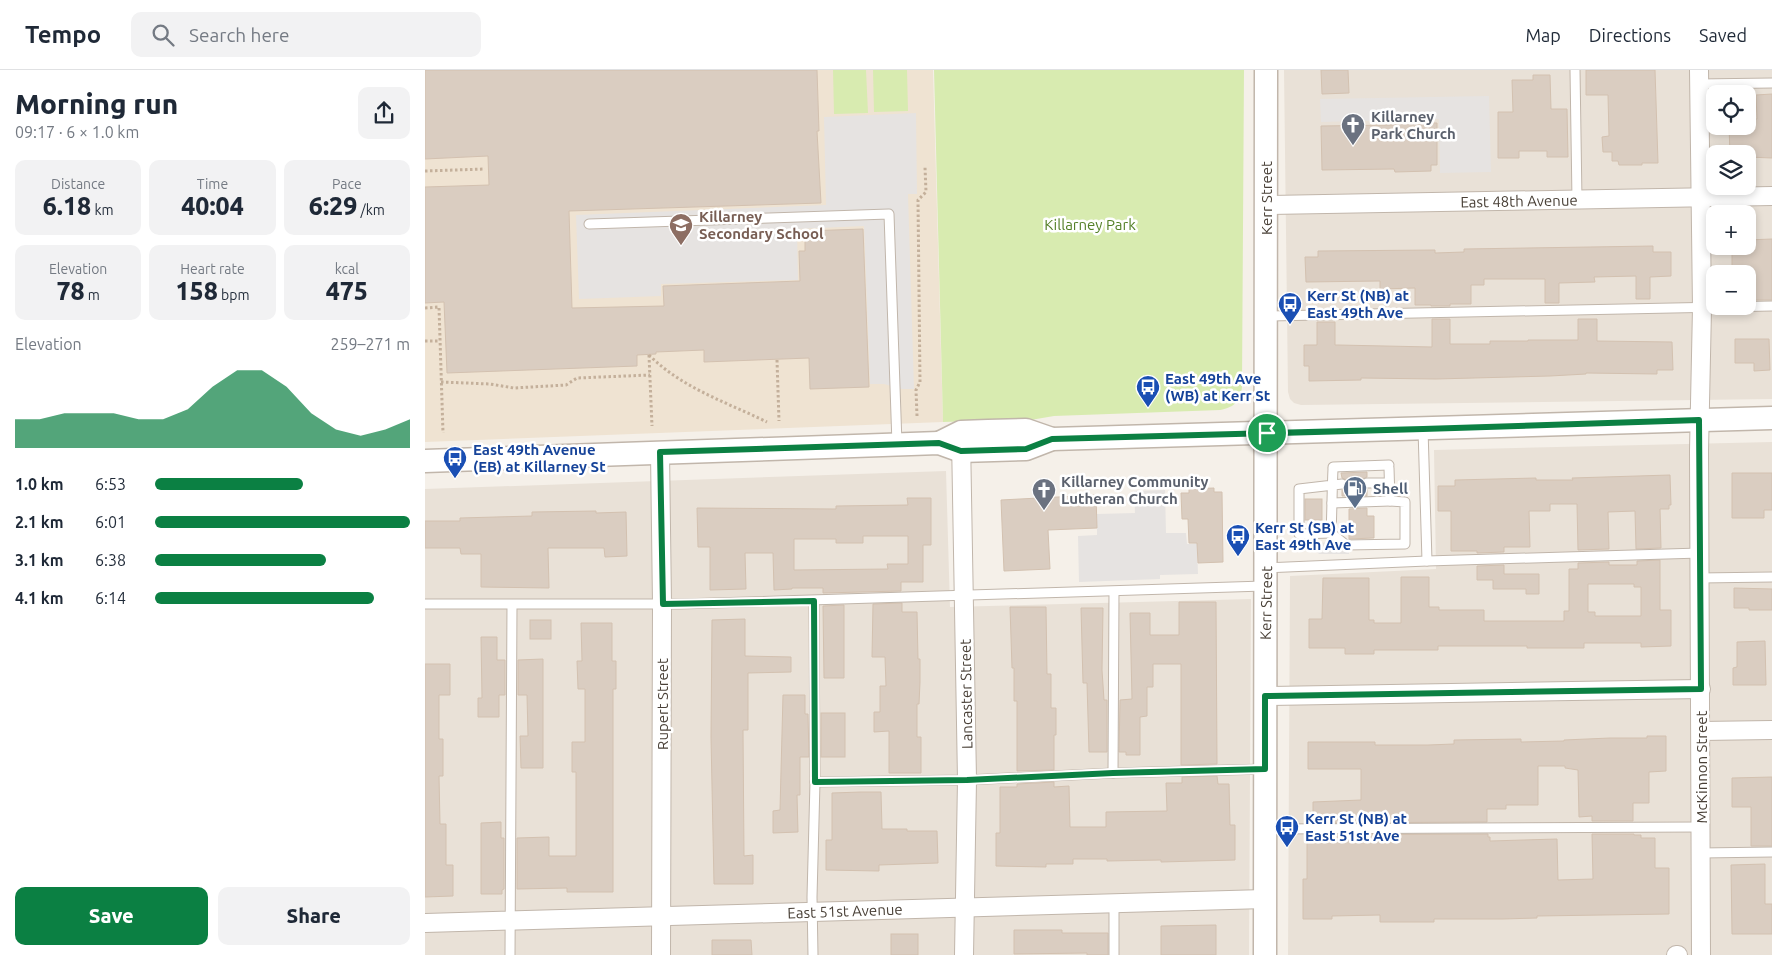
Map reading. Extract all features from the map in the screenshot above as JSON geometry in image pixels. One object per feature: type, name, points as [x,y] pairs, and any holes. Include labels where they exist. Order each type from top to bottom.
[{"type":"street","name":"Kerr Street","points":[[1265,955],[1266,70]]},
{"type":"street","name":"McKinnon Street","points":[[1699,77],[1702,308],[1699,420],[1701,955]]},
{"type":"street","name":"East 48th Avenue","points":[[1266,205],[1772,196]]},
{"type":"street","points":[[425,461],[961,442],[1026,449],[1052,439],[1772,418]]},
{"type":"street","name":"Lancaster Street","points":[[961,442],[967,780],[963,906],[964,955]]},
{"type":"street","name":"Rupert Street","points":[[660,452],[663,604],[661,955]]},
{"type":"street","points":[[1265,696],[1701,689]]},
{"type":"street","points":[[1701,731],[1772,730]]},
{"type":"street","name":"East 51st Avenue","points":[[425,923],[963,906],[1265,899]]},
{"type":"lane","points":[[1575,70],[1577,200]]},
{"type":"lane","points":[[1699,77],[1772,83]]},
{"type":"lane","points":[[589,224],[889,214],[897,444]]},
{"type":"lane","points":[[1266,316],[1772,306]]},
{"type":"lane","points":[[1423,429],[1427,561]]},
{"type":"lane","points":[[1331,533],[1332,503],[1337,484],[1333,468],[1389,467],[1390,501]]},
{"type":"lane","points":[[1367,483],[1389,483]]},
{"type":"lane","points":[[1332,503],[1405,502],[1405,544],[1346,545],[1331,533],[1299,534],[1299,489],[1337,484]]},
{"type":"lane","points":[[425,604],[663,604],[1115,592],[1427,561],[1700,553]]},
{"type":"lane","points":[[1700,578],[1772,577]]},
{"type":"lane","points":[[1113,773],[1115,592]]},
{"type":"lane","points":[[813,955],[815,782],[814,601]]},
{"type":"lane","points":[[510,955],[512,605]]},
{"type":"lane","points":[[815,782],[967,780],[1113,773],[1265,769]]},
{"type":"lane","points":[[1266,829],[1701,827]]},
{"type":"lane","points":[[1701,853],[1772,852]]},
{"type":"lane","points":[[1114,903],[1114,955]]},
{"type":"path","points":[[917,416],[916,390],[920,382],[918,200],[926,192],[925,167]]},
{"type":"path","points":[[425,171],[485,169]]},
{"type":"path","points":[[425,308],[439,308],[443,433]]},
{"type":"path","points":[[425,341],[440,340]]},
{"type":"path","points":[[652,426],[649,355],[660,366],[677,378],[707,395],[767,422]]},
{"type":"path","points":[[777,360],[779,421]]},
{"type":"path","points":[[441,382],[490,384],[515,388],[566,385],[577,378],[650,375]]},
{"type":"shaded area","name":"Killarney Secondary School","points":[[425,70],[933,70],[943,422],[425,442]]},
{"type":"shaded area","points":[[1284,70],[1772,70],[1772,399],[1301,405],[1294,403],[1290,399],[1288,392]]},
{"type":"shaded area","points":[[1489,96],[1491,172],[1440,173],[1439,119],[1321,122],[1320,99]]},
{"type":"shaded area","points":[[916,113],[917,194],[908,194],[914,389],[902,389],[884,384],[870,384],[864,226],[797,229],[798,280],[661,284],[661,296],[579,299],[576,215],[826,205],[824,117]]},
{"type":"shaded area","points":[[1772,442],[1772,955],[1288,955],[1290,576],[1436,569],[1434,450]]},
{"type":"shaded area","points":[[946,471],[950,607],[1251,599],[1249,955],[425,955],[425,489]]},
{"type":"shaded area","points":[[1165,490],[1166,533],[1186,533],[1187,544],[1197,543],[1198,574],[1160,575],[1160,579],[1079,582],[1078,536],[1097,535],[1097,514],[1135,513],[1134,491]]},
{"type":"shaded area","points":[[1349,542],[1349,554],[1319,554],[1309,543]]},
{"type":"green space","points":[[833,70],[866,70],[868,113],[834,114]]},
{"type":"green space","points":[[873,70],[907,70],[908,111],[874,112]]},
{"type":"green space","name":"Killarney Park","points":[[934,70],[1244,70],[1242,386],[1239,399],[1233,405],[1220,410],[1054,416],[995,426],[975,421],[943,422]]},
{"type":"building","points":[[425,70],[817,70],[819,131],[817,131],[821,203],[569,211],[572,308],[664,306],[663,286],[800,281],[799,251],[805,251],[805,231],[863,229],[869,387],[810,389],[809,358],[704,362],[704,350],[656,352],[656,354],[637,355],[637,366],[447,373],[444,302],[425,303],[425,187],[489,185],[488,156],[425,159]]},
{"type":"building","points":[[1321,70],[1348,70],[1349,93],[1322,94]]},
{"type":"building","points":[[1586,70],[1655,70],[1658,163],[1619,165],[1618,161],[1612,161],[1612,152],[1603,152],[1602,137],[1609,136],[1608,95],[1586,95]]},
{"type":"building","points":[[1533,75],[1550,75],[1551,109],[1567,109],[1568,157],[1547,157],[1547,151],[1519,151],[1519,158],[1498,158],[1498,112],[1513,112],[1512,80],[1533,80]]},
{"type":"building","points":[[1772,94],[1772,158],[1756,157],[1756,145],[1730,145],[1729,135],[1756,135],[1756,95]]},
{"type":"building","points":[[1394,121],[1430,121],[1430,123],[1437,123],[1437,165],[1431,165],[1431,171],[1395,172],[1394,169],[1322,170],[1321,126],[1394,125]]},
{"type":"building","points":[[1772,239],[1772,300],[1756,300],[1756,265],[1732,265],[1732,255],[1756,255],[1756,240]]},
{"type":"building","points":[[1653,246],[1653,252],[1671,252],[1671,276],[1650,277],[1650,299],[1636,299],[1636,276],[1594,277],[1595,282],[1559,283],[1559,303],[1545,303],[1545,279],[1484,279],[1484,285],[1471,285],[1471,304],[1450,304],[1450,306],[1415,305],[1415,288],[1380,289],[1380,281],[1306,282],[1305,257],[1318,257],[1318,251],[1435,250],[1435,253],[1464,252],[1464,249]]},
{"type":"building","points":[[1432,319],[1450,319],[1450,344],[1490,344],[1490,341],[1578,340],[1578,319],[1597,319],[1597,341],[1672,342],[1673,370],[1657,370],[1657,374],[1586,373],[1550,376],[1436,379],[1361,378],[1361,380],[1309,381],[1309,366],[1304,366],[1304,345],[1317,345],[1317,322],[1335,322],[1335,345],[1432,347]]},
{"type":"building","points":[[1735,339],[1769,339],[1770,370],[1754,371],[1754,363],[1735,363]]},
{"type":"building","points":[[1367,472],[1367,477],[1362,479],[1361,483],[1363,488],[1367,489],[1367,496],[1342,496],[1342,490],[1346,489],[1348,484],[1347,480],[1342,478],[1341,473]]},
{"type":"building","points":[[1732,473],[1772,473],[1772,510],[1764,510],[1764,518],[1732,518]]},
{"type":"building","points":[[1670,475],[1671,505],[1669,505],[1669,509],[1660,509],[1661,548],[1636,549],[1635,511],[1608,512],[1609,549],[1578,550],[1577,504],[1550,504],[1550,511],[1529,511],[1530,547],[1504,547],[1504,552],[1477,553],[1477,551],[1451,551],[1451,511],[1438,511],[1438,486],[1455,486],[1455,480],[1536,478],[1536,480],[1573,480],[1572,478]]},
{"type":"building","points":[[1214,488],[1214,492],[1222,492],[1223,562],[1198,563],[1197,543],[1189,543],[1188,519],[1182,519],[1181,493],[1189,493],[1189,489]]},
{"type":"building","points":[[1096,495],[1097,528],[1048,530],[1050,569],[1004,571],[1001,500]]},
{"type":"building","points":[[907,498],[931,498],[931,545],[923,545],[923,582],[901,582],[901,591],[823,593],[823,588],[774,590],[773,553],[745,553],[746,589],[710,590],[710,547],[698,547],[697,508],[836,509],[836,506],[908,505]],"holes":[[[863,536],[908,536],[908,564],[887,564],[888,569],[794,570],[794,539],[836,539],[836,543],[863,543]]]},
{"type":"building","points":[[1305,499],[1322,499],[1322,520],[1305,520]]},
{"type":"building","points":[[1367,508],[1367,516],[1374,516],[1374,538],[1349,539],[1349,509]]},
{"type":"building","points":[[596,511],[596,513],[626,512],[627,556],[605,557],[604,548],[548,548],[549,588],[481,587],[481,554],[461,554],[460,548],[425,548],[425,521],[460,521],[460,518],[532,516],[532,512]]},
{"type":"building","points":[[1660,560],[1660,610],[1671,610],[1671,646],[1641,647],[1641,643],[1584,643],[1584,648],[1438,646],[1438,650],[1374,650],[1374,654],[1345,654],[1345,648],[1309,648],[1309,619],[1322,619],[1323,578],[1369,578],[1369,620],[1374,620],[1374,623],[1401,623],[1401,577],[1429,577],[1429,607],[1439,607],[1439,610],[1484,610],[1484,621],[1564,621],[1564,611],[1569,611],[1569,569],[1578,569],[1578,563],[1609,562],[1609,565],[1637,565],[1637,561]],"holes":[[[1588,584],[1634,584],[1634,587],[1641,587],[1641,616],[1595,616],[1595,612],[1588,612]]]},
{"type":"building","points":[[1504,565],[1504,574],[1539,574],[1539,594],[1526,594],[1526,589],[1493,589],[1493,580],[1477,580],[1477,566]]},
{"type":"building","points":[[1734,588],[1772,589],[1772,610],[1734,608]]},
{"type":"building","points":[[1179,602],[1216,602],[1217,764],[1181,765],[1181,664],[1153,664],[1153,687],[1147,687],[1147,716],[1140,717],[1140,755],[1126,755],[1126,752],[1119,752],[1120,700],[1132,699],[1130,613],[1150,613],[1150,635],[1179,635]]},
{"type":"building","points":[[902,603],[902,612],[917,612],[920,682],[919,704],[917,704],[917,737],[921,737],[921,773],[889,773],[889,731],[874,732],[874,712],[880,712],[880,686],[886,686],[885,657],[872,657],[873,604]]},
{"type":"building","points":[[844,605],[844,678],[824,678],[823,606]]},
{"type":"building","points":[[1010,607],[1046,607],[1047,674],[1051,674],[1051,708],[1056,708],[1054,770],[1017,771],[1017,701],[1014,701]]},
{"type":"building","points":[[1081,608],[1103,608],[1102,670],[1104,700],[1107,700],[1107,752],[1089,752],[1087,683],[1083,683]]},
{"type":"building","points":[[745,619],[745,656],[791,657],[791,672],[748,673],[748,730],[743,730],[744,856],[753,855],[753,884],[714,884],[711,737],[712,620]]},
{"type":"building","points":[[530,620],[551,620],[551,639],[530,639]]},
{"type":"building","points":[[581,623],[612,623],[612,661],[616,661],[616,689],[613,689],[613,892],[567,892],[567,888],[517,889],[517,838],[549,837],[549,856],[576,856],[576,772],[572,772],[572,742],[585,742],[585,689],[578,689],[577,661],[582,661]]},
{"type":"building","points":[[481,637],[497,637],[497,660],[505,660],[505,695],[499,695],[499,717],[478,717],[478,698],[482,698]]},
{"type":"building","points":[[1765,641],[1766,685],[1733,685],[1733,668],[1737,667],[1737,642]]},
{"type":"building","points":[[543,659],[543,768],[521,768],[520,736],[528,736],[527,695],[518,695],[518,660]]},
{"type":"building","points":[[425,664],[450,664],[450,695],[439,695],[439,739],[443,739],[443,776],[439,776],[440,824],[446,824],[446,865],[453,865],[453,896],[425,897]]},
{"type":"building","points":[[783,695],[805,695],[805,714],[808,714],[809,757],[800,757],[800,795],[797,795],[798,832],[773,833],[773,811],[780,810]]},
{"type":"building","points":[[821,713],[845,713],[845,757],[821,757]]},
{"type":"building","points":[[1647,736],[1666,736],[1666,771],[1649,772],[1649,803],[1633,803],[1633,821],[1592,821],[1592,816],[1579,817],[1578,770],[1565,768],[1565,766],[1538,766],[1538,805],[1506,805],[1506,809],[1487,809],[1487,822],[1313,823],[1313,802],[1361,800],[1361,769],[1308,769],[1308,742],[1375,742],[1375,745],[1428,745],[1454,744],[1454,740],[1521,739],[1521,742],[1647,738]]},
{"type":"building","points":[[1217,776],[1218,784],[1229,784],[1230,825],[1235,825],[1235,860],[1161,862],[1161,860],[1107,861],[1107,859],[1073,859],[1073,864],[1046,864],[1046,867],[996,866],[996,833],[1000,833],[1000,787],[1017,787],[1017,784],[1054,782],[1054,787],[1069,786],[1070,827],[1106,827],[1106,812],[1167,811],[1166,783],[1182,783],[1182,777]]},
{"type":"building","points":[[1772,777],[1772,846],[1751,846],[1751,807],[1732,807],[1732,778]]},
{"type":"building","points":[[881,792],[882,829],[937,831],[938,863],[879,865],[879,871],[826,870],[826,840],[832,840],[832,793]]},
{"type":"building","points":[[501,822],[501,838],[504,838],[504,889],[502,894],[481,894],[481,823]]},
{"type":"building","points":[[1488,834],[1490,841],[1557,839],[1558,880],[1593,879],[1592,834],[1634,834],[1641,835],[1641,838],[1655,838],[1655,868],[1669,868],[1669,914],[1434,919],[1434,922],[1380,922],[1380,915],[1332,916],[1332,919],[1303,919],[1303,879],[1307,879],[1307,841],[1313,841],[1313,835]]},
{"type":"building","points":[[1765,864],[1765,904],[1772,904],[1772,934],[1732,934],[1731,865]]},
{"type":"building","points":[[1216,925],[1216,955],[1161,955],[1161,926]]},
{"type":"building","points":[[1014,930],[1062,930],[1062,933],[1108,933],[1108,955],[1087,955],[1087,953],[1014,954]]},
{"type":"building","points":[[891,934],[918,934],[918,955],[891,955]]},
{"type":"building","points":[[712,940],[751,940],[752,955],[712,955]]},
{"type":"place","name":"Killarney Park Church","points":[[1353,146]]},
{"type":"place","name":"Killarney Secondary School","points":[[681,246]]},
{"type":"place","name":"Kerr St (NB) at East 49th Ave","points":[[1290,325]]},
{"type":"place","name":"East 49th Ave (WB) at Kerr St","points":[[1148,408]]},
{"type":"place","name":"East 49th Avenue (EB) at Killarney St","points":[[455,479]]},
{"type":"place","name":"Shell","points":[[1355,509]]},
{"type":"place","name":"Killarney Community Lutheran Church","points":[[1044,511]]},
{"type":"place","name":"Kerr St (SB) at East 49th Ave","points":[[1238,557]]},
{"type":"place","name":"Kerr St (NB) at East 51st Ave","points":[[1287,848]]},
{"type":"route","points":[[1699,420],[1701,689],[1265,696],[1265,769],[1113,773],[967,780],[815,782],[814,601],[663,604],[660,452],[939,443],[961,451],[1026,449],[1052,439],[1267,433],[1699,420]]}]
